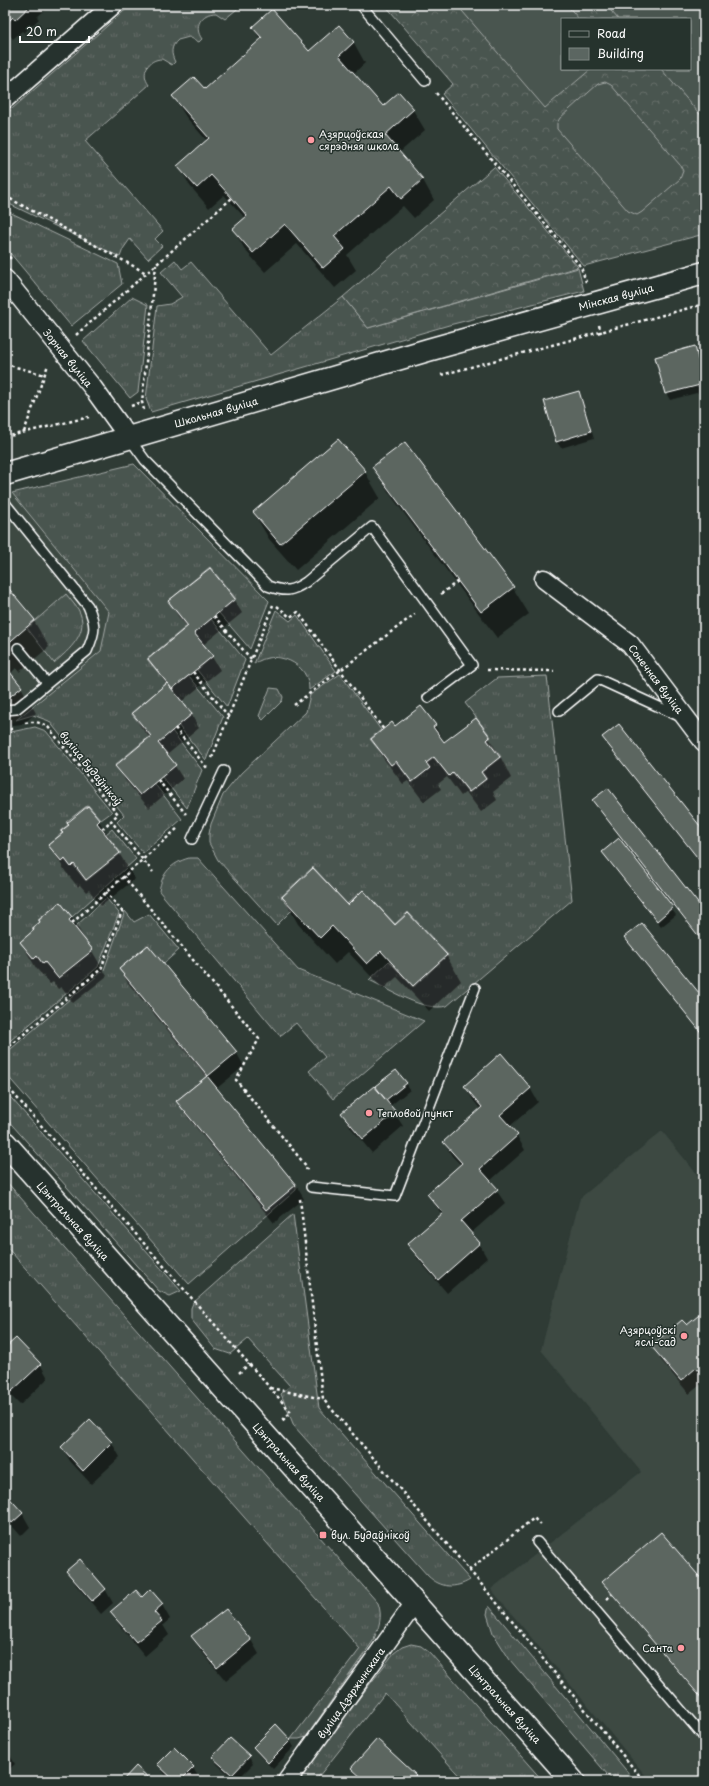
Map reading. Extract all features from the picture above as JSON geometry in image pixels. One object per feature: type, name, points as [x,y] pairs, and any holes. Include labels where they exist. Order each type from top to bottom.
[{"type":"main road","name":"Мінская вуліца","points":[[428,350],[592,303],[704,273]]},
{"type":"main road","name":"Школьная вуліца","points":[[5,474],[428,350]]},
{"type":"main road","name":"Цэнтральная вуліца","points":[[5,1144],[414,1604],[574,1781]]},
{"type":"street","points":[[5,99],[113,5]]},
{"type":"street","name":"Зорная вуліца","points":[[5,279],[94,388],[129,438]]},
{"type":"street","name":"Сонечная вуліца","points":[[544,579],[630,644],[704,742]]},
{"type":"street","name":"вуліца Дзяржынскага","points":[[287,1781],[414,1604]]},
{"type":"lane","points":[[361,5],[425,81]]},
{"type":"lane","points":[[129,438],[145,460],[268,586],[278,590],[294,590],[306,582],[372,527],[472,665],[428,698]]},
{"type":"lane","points":[[5,503],[88,606],[94,621],[93,637],[87,651],[16,709],[5,710]]},
{"type":"lane","points":[[18,648],[47,683]]},
{"type":"lane","points":[[559,711],[598,679],[686,720]]},
{"type":"lane","points":[[192,839],[224,771]]},
{"type":"lane","points":[[311,1187],[395,1196],[475,988]]},
{"type":"lane","points":[[537,1542],[704,1737]]},
{"type":"path","points":[[425,81],[581,267],[601,333]]},
{"type":"path","points":[[5,196],[146,273]]},
{"type":"path","points":[[73,337],[232,198]]},
{"type":"path","points":[[142,402],[156,265]]},
{"type":"path","points":[[441,375],[704,304]]},
{"type":"path","points":[[24,432],[45,375],[55,341]]},
{"type":"path","points":[[5,364],[45,375]]},
{"type":"path","points":[[5,437],[95,416]]},
{"type":"path","points":[[294,705],[458,581]]},
{"type":"path","points":[[175,728],[208,769],[273,604],[290,616],[298,612],[384,730]]},
{"type":"path","points":[[214,616],[251,659]]},
{"type":"path","points":[[482,670],[554,671]]},
{"type":"path","points":[[193,672],[229,717]]},
{"type":"path","name":"вуліца Будаўнікоў","points":[[5,733],[11,728],[32,722],[40,723],[48,728],[118,814],[111,820],[153,872]]},
{"type":"path","points":[[158,780],[189,817],[191,811]]},
{"type":"path","points":[[102,829],[111,820]]},
{"type":"path","points":[[72,923],[183,823]]},
{"type":"path","points":[[123,876],[258,1039],[236,1080],[307,1166],[306,1174]]},
{"type":"path","points":[[5,1050],[101,969],[122,911],[106,892]]},
{"type":"path","points":[[5,1084],[270,1388],[323,1399]]},
{"type":"path","points":[[300,1198],[323,1399],[482,1585],[644,1781]]},
{"type":"path","points":[[605,1601],[612,1594]]},
{"type":"shaded area","points":[[12,493],[109,612],[102,650],[5,729],[5,495]]},
{"type":"shaded area","points":[[662,1131],[704,1183],[704,1781],[650,1781],[491,1589],[641,1472],[541,1350],[580,1198]]},
{"type":"green space","points":[[131,5],[242,5],[225,19],[216,13],[206,15],[200,22],[198,30],[202,39],[199,42],[189,37],[178,40],[172,48],[175,62],[172,65],[162,59],[153,61],[149,64],[145,72],[145,76],[149,85],[85,141],[163,231],[155,239],[162,246],[148,259],[130,239],[123,249],[120,257],[5,202],[5,115]]},
{"type":"green space","points":[[385,5],[704,5],[704,234],[584,266],[442,94],[453,84]]},
{"type":"green space","points":[[457,5],[567,5],[578,18],[561,18],[561,70],[590,70],[545,108]]},
{"type":"green space","points":[[606,5],[704,5],[704,119],[662,70],[691,70],[691,18],[617,18]]},
{"type":"green space","points":[[605,82],[611,85],[680,165],[683,171],[680,179],[637,215],[628,211],[557,129],[557,123],[560,118],[598,84]]},
{"type":"green space","points":[[494,167],[578,267],[368,328],[343,297]]},
{"type":"green space","points":[[5,210],[118,264],[122,284],[71,326],[5,247]]},
{"type":"green space","points":[[175,260],[182,269],[191,262],[271,355],[343,297],[368,328],[578,268],[584,291],[449,325],[151,412],[146,399],[157,306],[170,304],[182,297],[161,272]]},
{"type":"green space","points":[[132,297],[148,305],[138,392],[130,398],[83,341]]},
{"type":"green space","points":[[134,464],[269,601],[250,649],[219,613],[236,599],[210,567],[168,601],[187,626],[147,659],[167,683],[131,713],[150,736],[115,765],[140,795],[154,783],[182,819],[143,853],[117,822],[124,815],[49,721],[33,715],[16,720],[101,651],[109,612],[12,493]]},
{"type":"green space","points":[[66,594],[78,609],[82,625],[80,633],[72,646],[54,663],[27,628]]},
{"type":"green space","points":[[276,610],[290,621],[297,615],[336,671],[309,690],[308,680],[304,672],[290,661],[281,658],[272,658],[262,659],[254,664]]},
{"type":"green space","points":[[211,619],[245,660],[227,707],[197,670],[213,656],[194,633]]},
{"type":"green space","points":[[340,674],[381,730],[370,739],[391,765],[396,762],[412,783],[430,768],[427,763],[434,758],[449,776],[453,773],[469,793],[487,779],[482,772],[501,757],[488,740],[491,737],[465,703],[497,678],[547,676],[572,900],[447,1006],[428,1006],[418,1003],[369,980],[389,961],[413,987],[448,955],[408,912],[395,924],[363,890],[347,904],[313,867],[281,897],[292,910],[277,925],[218,860],[209,843],[211,824],[223,795],[241,773],[306,712],[310,695]]},
{"type":"green space","points":[[189,676],[223,717],[206,760],[178,725],[193,714],[172,689]]},
{"type":"green space","points":[[270,688],[279,689],[283,697],[282,701],[263,720],[259,716]]},
{"type":"green space","points":[[35,727],[46,731],[112,812],[101,820],[88,805],[66,822],[68,825],[60,831],[62,833],[48,845],[62,862],[65,860],[71,867],[73,865],[86,881],[121,853],[106,834],[112,829],[136,859],[72,917],[60,902],[38,920],[40,922],[32,928],[34,930],[20,942],[34,959],[37,957],[43,964],[93,950],[75,927],[106,898],[119,913],[98,967],[5,1045],[5,737],[11,732]]},
{"type":"green space","points":[[172,731],[202,770],[187,808],[162,777],[176,765],[157,743]]},
{"type":"green space","points":[[189,858],[198,858],[298,970],[424,1021],[333,1099],[309,1071],[325,1057],[296,1023],[280,1036],[159,891],[162,879],[168,870],[177,863]]},
{"type":"green space","points":[[125,911],[134,922],[149,914],[179,950],[163,964],[148,945],[119,969],[207,1076],[176,1101],[266,1210],[296,1185],[296,1190],[189,1284],[5,1073],[5,1054],[104,970]]},
{"type":"green space","points":[[5,1091],[181,1291],[170,1296],[159,1291],[5,1117]]},
{"type":"green space","points":[[5,1180],[378,1603],[380,1622],[373,1641],[306,1737],[291,1739],[360,1649],[5,1245]]},
{"type":"green space","points":[[293,1214],[319,1408],[470,1580],[464,1583],[448,1586],[438,1583],[428,1576],[294,1426],[281,1394],[290,1386],[248,1339],[230,1354],[215,1349],[191,1319],[191,1308],[193,1303]]},
{"type":"green space","points":[[489,1606],[635,1781],[613,1781],[510,1660],[493,1633],[487,1614]]},
{"type":"green space","points":[[411,1644],[421,1646],[430,1653],[543,1781],[464,1781],[385,1693],[315,1781],[295,1781],[394,1653],[402,1647]]},
{"type":"building","points":[[5,5],[31,5],[15,20],[13,17],[5,25]]},
{"type":"building","name":"Азярцоўская сярэдняя школа","points":[[272,9],[309,51],[339,25],[354,42],[339,56],[383,106],[399,92],[414,109],[385,135],[423,179],[401,199],[391,186],[334,236],[345,249],[323,268],[285,224],[253,253],[232,229],[247,216],[232,198],[211,175],[197,188],[177,166],[209,138],[172,96],[194,77],[205,89],[262,38],[252,27]]},
{"type":"building","points":[[695,346],[704,384],[665,394],[655,357]]},
{"type":"building","points":[[579,391],[591,431],[556,442],[544,401]]},
{"type":"building","points":[[338,439],[366,471],[280,544],[253,512]]},
{"type":"building","points":[[405,442],[514,587],[481,612],[372,467]]},
{"type":"building","points":[[210,568],[235,599],[194,633],[213,656],[172,689],[148,659],[188,626],[168,601]]},
{"type":"building","points":[[5,584],[35,620],[5,646]]},
{"type":"building","points":[[5,666],[22,687],[5,699]]},
{"type":"building","points":[[167,683],[192,714],[158,743],[176,765],[140,795],[115,766],[151,736],[132,713]]},
{"type":"building","points":[[421,706],[436,725],[433,727],[444,742],[476,718],[490,737],[487,740],[500,757],[481,772],[486,779],[469,792],[453,772],[449,776],[434,757],[426,763],[430,768],[412,782],[396,761],[391,765],[371,739],[392,722],[395,726]]},
{"type":"building","points":[[619,724],[704,831],[704,866],[602,737]]},
{"type":"building","points":[[608,788],[704,911],[704,943],[592,800]]},
{"type":"building","points":[[88,806],[100,820],[97,823],[120,853],[86,880],[74,864],[71,867],[65,859],[62,862],[48,845],[63,833],[61,831],[69,825],[67,823]]},
{"type":"building","points":[[619,838],[673,907],[657,921],[602,852]]},
{"type":"building","points":[[313,868],[348,905],[363,890],[395,925],[408,913],[447,955],[413,986],[381,951],[367,964],[332,926],[320,938],[282,897]]},
{"type":"building","points":[[60,902],[72,917],[69,920],[93,950],[58,978],[45,962],[43,964],[37,956],[34,959],[20,942],[34,930],[33,928],[40,922],[39,920]]},
{"type":"building","points":[[642,923],[704,999],[704,1036],[624,937]]},
{"type":"building","points":[[148,945],[237,1052],[208,1076],[119,969]]},
{"type":"building","points":[[501,1053],[531,1088],[500,1115],[518,1135],[480,1169],[498,1189],[461,1221],[480,1243],[438,1280],[407,1244],[443,1213],[427,1194],[462,1163],[443,1142],[482,1107],[464,1086]]},
{"type":"building","points":[[396,1070],[407,1083],[386,1100],[375,1086]]},
{"type":"building","points":[[207,1076],[296,1185],[266,1210],[176,1101]]},
{"type":"building","name":"Тепловой пункт","points":[[374,1086],[396,1112],[363,1139],[341,1113]]},
{"type":"building","name":"Азярцоўскі яслі-сад","points":[[704,1311],[704,1377],[696,1368],[681,1381],[651,1346],[682,1320],[687,1325]]},
{"type":"building","points":[[16,1338],[41,1364],[11,1392],[5,1386],[5,1348]]},
{"type":"building","points":[[90,1419],[112,1442],[83,1471],[61,1447]]},
{"type":"building","points":[[5,1493],[23,1513],[12,1523],[5,1515]]},
{"type":"building","name":"Санта","points":[[661,1532],[704,1582],[704,1701],[602,1582]]},
{"type":"building","points":[[80,1559],[106,1589],[92,1601],[66,1571]]},
{"type":"building","points":[[150,1589],[163,1604],[154,1612],[162,1621],[136,1642],[110,1612],[136,1590],[142,1597]]},
{"type":"building","points":[[226,1609],[251,1640],[217,1668],[191,1636]]},
{"type":"building","points":[[276,1724],[291,1740],[268,1763],[253,1747]]},
{"type":"building","points":[[230,1738],[250,1756],[232,1775],[212,1757]]},
{"type":"building","points":[[377,1739],[416,1775],[410,1781],[365,1781],[351,1768]]},
{"type":"building","points":[[174,1747],[194,1767],[180,1781],[175,1781],[157,1764]]},
{"type":"building","points":[[136,1766],[152,1781],[122,1781]]},
{"type":"place","name":"Азярцоўская сярэдняя школа","points":[[311,140]]},
{"type":"place","name":"Тепловой пункт","points":[[369,1113]]},
{"type":"place","name":"Азярцоўскі яслі-сад","points":[[684,1336]]},
{"type":"place","name":"вул. Будаўнікоў","points":[[323,1535]]},
{"type":"place","name":"Санта","points":[[681,1648]]}]
